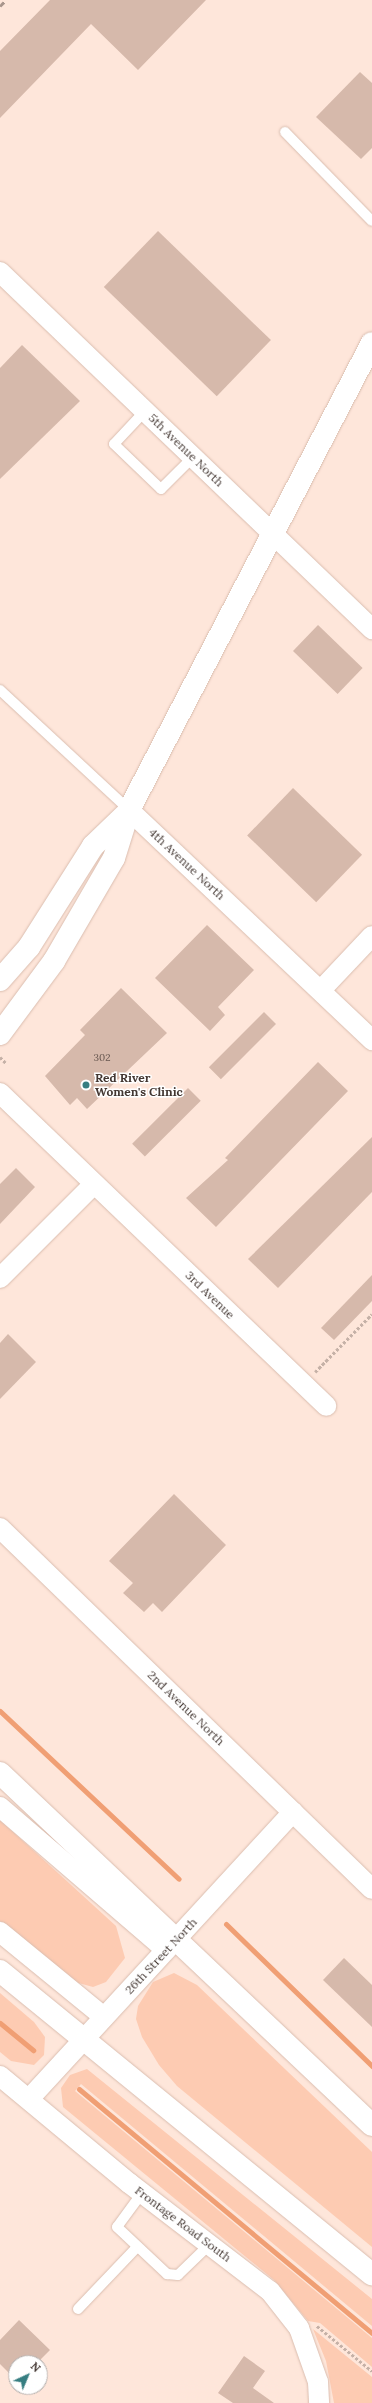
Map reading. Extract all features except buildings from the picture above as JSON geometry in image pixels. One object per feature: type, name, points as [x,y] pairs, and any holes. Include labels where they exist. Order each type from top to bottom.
[{"type":"main road","points":[[0,1034],[54,961],[114,858],[129,810],[372,343]]},
{"type":"main road","points":[[0,980],[29,947],[93,846],[129,810]]},
{"type":"main road","points":[[0,1773],[172,1944],[372,2125]]},
{"type":"main road","points":[[0,1972],[372,2274]]},
{"type":"street","name":"5th Avenue North","points":[[0,272],[372,629]]},
{"type":"street","name":"4th Avenue North","points":[[129,810],[321,990],[372,1040]]},
{"type":"street","points":[[321,990],[372,936]]},
{"type":"street","name":"3rd Avenue","points":[[0,1093],[326,1406]]},
{"type":"street","points":[[0,1278],[94,1184]]},
{"type":"street","name":"2nd Avenue North","points":[[0,1528],[372,1889]]},
{"type":"street","points":[[0,1807],[172,1944]]},
{"type":"street","name":"26th Street North","points":[[29,2099],[293,1812]]},
{"type":"street","points":[[0,1932],[104,2017]]},
{"type":"street","name":"Frontage Road South","points":[[0,2076],[142,2193],[270,2291],[299,2328],[318,2382],[319,2403]]},
{"type":"lane","points":[[285,132],[372,221]]},
{"type":"lane","points":[[145,411],[114,444],[161,489],[193,457]]},
{"type":"lane","name":"4th Avenue North","points":[[0,690],[129,810]]},
{"type":"lane","points":[[142,2193],[117,2227],[137,2247],[172,2276],[178,2275],[210,2245]]},
{"type":"lane","points":[[78,2308],[137,2247]]},
{"type":"path","points":[[0,1057],[6,1063]]},
{"type":"path","points":[[304,1384],[372,1314]]},
{"type":"path","points":[[299,2328],[312,2324],[322,2328],[372,2371]]},
{"type":"shaded area","points":[[0,1820],[116,1926],[125,1958],[106,1982],[93,1987],[75,1982],[0,1921]]},
{"type":"shaded area","points":[[174,1973],[197,1985],[372,2152],[372,2247],[177,2086],[159,2065],[142,2037],[136,2019],[138,2006],[153,1982]]},
{"type":"shaded area","points":[[0,1993],[34,2022],[45,2037],[44,2055],[34,2065],[11,2061],[0,2052]]},
{"type":"shaded area","points":[[87,2069],[372,2299],[372,2326],[81,2084],[75,2091],[372,2338],[372,2367],[320,2323],[308,2321],[274,2280],[63,2107],[61,2088],[70,2075]]},
{"type":"shaded area","points":[[313,2329],[372,2377],[372,2403],[334,2403],[326,2361]]},
{"type":"waterway","points":[[0,1711],[179,1879]]},
{"type":"waterway","points":[[226,1924],[372,2066]]},
{"type":"waterway","points":[[0,2023],[33,2050]]},
{"type":"waterway","points":[[79,2089],[372,2333]]},
{"type":"railway","points":[[0,6],[6,0]]},
{"type":"place","name":"Red River Women's Clinic","points":[[86,1085]]}]
